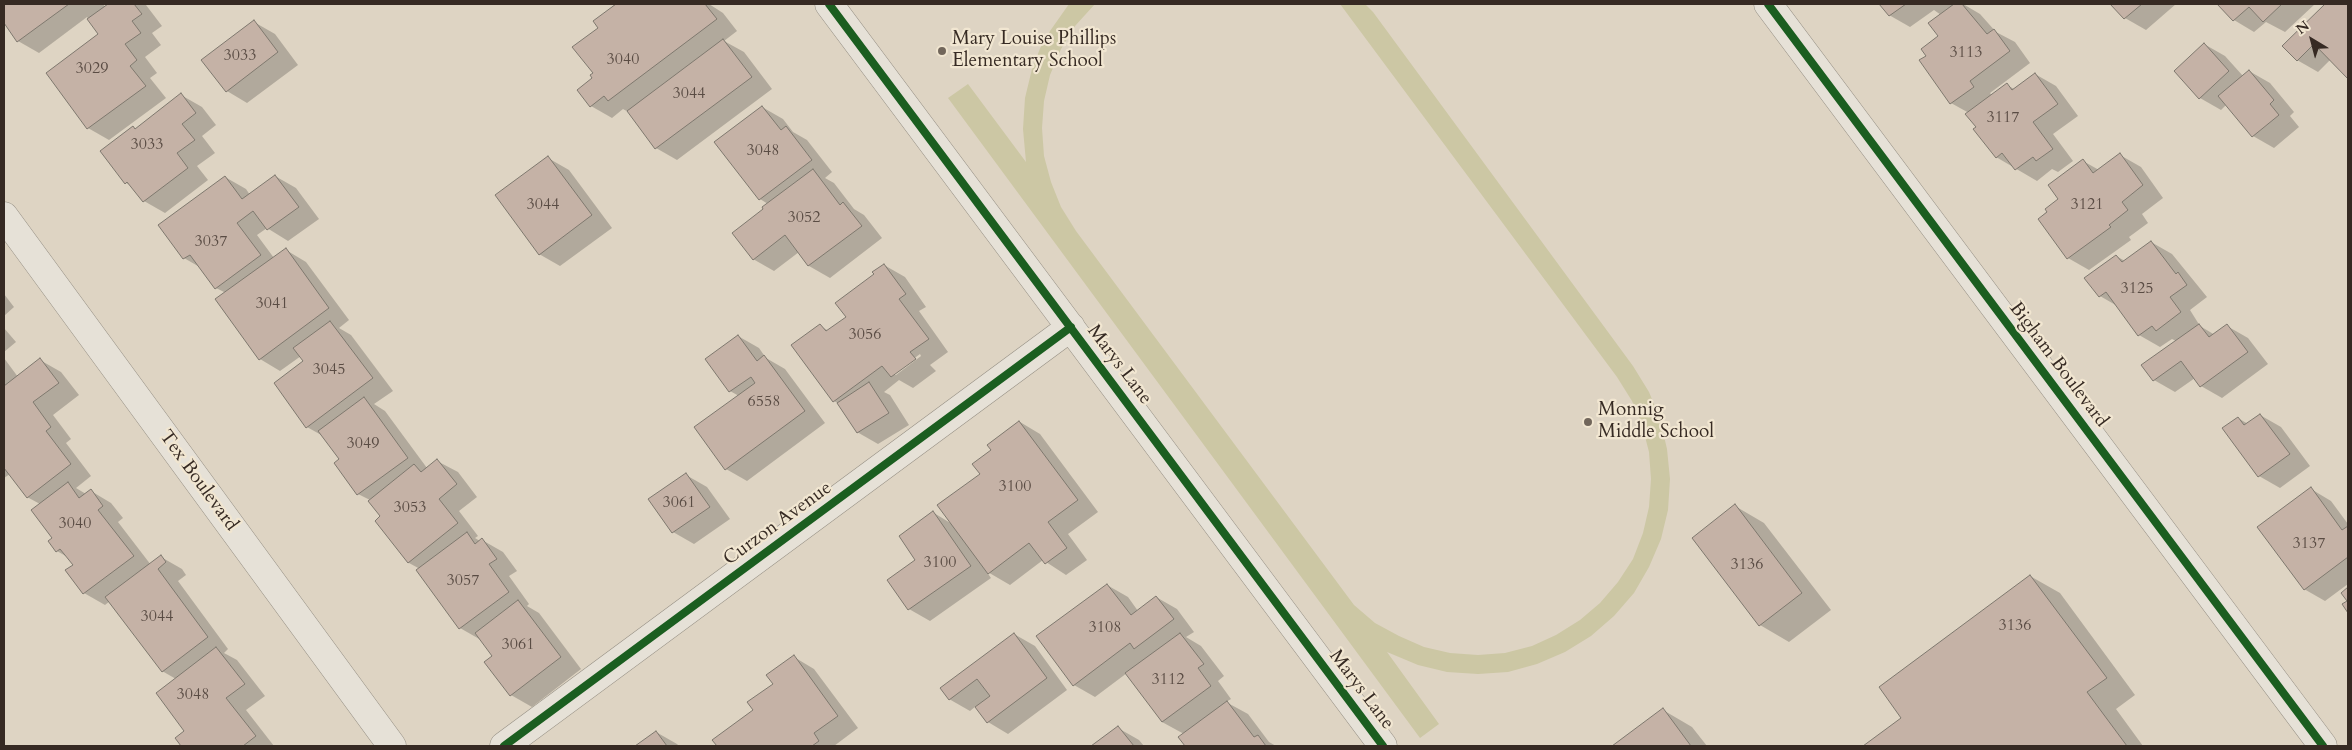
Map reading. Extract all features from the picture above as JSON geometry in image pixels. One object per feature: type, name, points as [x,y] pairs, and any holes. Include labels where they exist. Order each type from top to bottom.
[{"type":"street","name":"Marys Lane","points":[[829,4],[1383,746]]},
{"type":"street","name":"Bigham Boulevard","points":[[1768,4],[2323,746]]},
{"type":"street","name":"Tex Boulevard","points":[[4,216],[392,746]]},
{"type":"street","name":"Curzon Avenue","points":[[504,746],[1071,327]]},
{"type":"shaded area","points":[[1069,4],[1095,4],[1075,26],[1061,49],[1050,75],[1044,101],[1042,128],[1044,156],[1051,182],[1061,207],[1076,231],[1354,605],[1375,623],[1424,647],[1450,653],[1478,655],[1505,653],[1532,646],[1556,635],[1580,620],[1600,603],[1618,582],[1633,559],[1643,533],[1649,507],[1651,479],[1649,452],[1642,425],[1632,401],[1617,377],[1340,4],[1365,4],[1373,12],[1633,366],[1649,392],[1660,419],[1667,449],[1670,479],[1668,510],[1661,539],[1649,567],[1634,593],[1614,616],[1591,636],[1565,652],[1537,664],[1508,672],[1478,674],[1447,672],[1418,665],[1387,652],[1439,724],[1420,738],[948,98],[968,84],[1026,162],[1023,129],[1025,98],[1032,69],[1043,41]]},
{"type":"building","points":[[4,4],[69,4],[17,42],[4,23]]},
{"type":"building","points":[[108,4],[134,4],[142,14],[132,21],[141,33],[125,44],[137,60],[130,66],[146,86],[87,129],[46,73],[98,34],[87,19]]},
{"type":"building","points":[[616,4],[705,4],[717,19],[608,101],[604,96],[590,107],[577,90],[592,78],[590,75],[593,73],[572,47],[598,28],[593,21]]},
{"type":"building","points":[[1879,4],[1906,4],[1889,16]]},
{"type":"building","points":[[1954,4],[1962,4],[1987,34],[1994,29],[2010,51],[1970,81],[1974,87],[1950,104],[1919,60],[1926,56],[1921,49],[1938,36],[1928,23]]},
{"type":"building","points":[[2110,4],[2142,4],[2124,19]]},
{"type":"building","points":[[2217,4],[2282,4],[2263,22],[2249,7],[2233,21]]},
{"type":"building","points":[[2325,4],[2348,4],[2348,79],[2314,44],[2297,61],[2282,46]]},
{"type":"building","points":[[254,20],[278,52],[226,92],[201,60]]},
{"type":"building","points":[[723,39],[752,77],[655,149],[627,111]]},
{"type":"building","points":[[2204,43],[2229,71],[2199,99],[2174,71]]},
{"type":"building","points":[[2249,70],[2274,100],[2270,104],[2279,115],[2252,137],[2218,96]]},
{"type":"building","points":[[2035,73],[2058,104],[2033,122],[2053,149],[2036,161],[2033,157],[2015,170],[2002,153],[1996,158],[1973,129],[1976,127],[1965,114],[2007,83],[2012,90]]},
{"type":"building","points":[[181,93],[196,113],[182,124],[195,140],[177,153],[188,168],[143,202],[127,182],[125,184],[100,151],[133,126],[135,129]]},
{"type":"building","points":[[762,106],[781,130],[786,126],[812,160],[759,200],[714,142]]},
{"type":"building","points":[[2120,153],[2143,185],[2122,202],[2128,210],[2109,225],[2111,227],[2067,259],[2038,219],[2047,212],[2045,209],[2058,199],[2048,185],[2083,159],[2093,173]]},
{"type":"building","points":[[548,156],[592,215],[539,255],[495,195]]},
{"type":"building","points":[[813,169],[840,205],[843,202],[862,226],[808,266],[785,235],[753,260],[732,233],[763,209],[762,207]]},
{"type":"building","points":[[275,175],[299,207],[267,230],[253,211],[237,223],[261,255],[215,289],[190,255],[183,259],[158,225],[225,176],[242,199]]},
{"type":"building","points":[[2151,241],[2176,274],[2178,272],[2187,285],[2170,297],[2181,312],[2156,331],[2152,326],[2138,336],[2106,292],[2099,297],[2084,278],[2116,255],[2122,262]]},
{"type":"building","points":[[286,248],[329,308],[259,360],[215,299]]},
{"type":"building","points":[[884,264],[906,294],[899,299],[929,339],[910,352],[916,359],[891,377],[882,366],[833,402],[791,345],[820,324],[826,331],[846,317],[835,303],[874,274],[872,272]]},
{"type":"building","points":[[330,321],[373,378],[306,428],[274,383],[303,361],[293,348]]},
{"type":"building","points":[[2199,324],[2209,337],[2227,324],[2248,352],[2200,387],[2181,361],[2153,381],[2141,365]]},
{"type":"building","points":[[738,335],[757,361],[764,355],[805,411],[725,470],[694,427],[755,383],[751,377],[729,392],[705,359]]},
{"type":"building","points":[[40,358],[59,383],[33,402],[51,427],[46,431],[71,464],[27,498],[4,468],[4,386]]},
{"type":"building","points":[[869,382],[889,413],[857,433],[837,403]]},
{"type":"building","points":[[364,397],[408,458],[357,495],[334,463],[339,459],[318,431]]},
{"type":"building","points":[[2260,414],[2290,454],[2258,477],[2222,428],[2238,417],[2244,425]]},
{"type":"building","points":[[1019,421],[1078,500],[1048,522],[1067,548],[1045,564],[1029,543],[988,574],[937,505],[980,474],[972,464],[991,450],[987,445]]},
{"type":"building","points":[[437,459],[457,484],[439,499],[458,523],[408,563],[375,521],[380,516],[368,501],[414,464],[421,472]]},
{"type":"building","points":[[686,473],[710,507],[672,533],[648,499]]},
{"type":"building","points":[[68,482],[79,498],[91,489],[103,506],[98,510],[134,556],[83,594],[65,570],[73,565],[60,549],[56,552],[48,541],[52,538],[31,510]]},
{"type":"building","points":[[2311,487],[2342,530],[2348,526],[2348,557],[2304,590],[2257,527]]},
{"type":"building","points":[[1735,504],[1802,593],[1759,626],[1692,538]]},
{"type":"building","points":[[933,511],[971,566],[908,610],[887,580],[915,560],[899,536]]},
{"type":"building","points":[[467,532],[475,544],[482,538],[497,559],[489,564],[509,592],[459,629],[416,570]]},
{"type":"building","points":[[161,555],[166,562],[158,569],[208,637],[162,672],[105,597]]},
{"type":"building","points":[[2030,575],[2107,678],[2087,692],[2127,746],[1863,746],[1901,718],[1879,687]]},
{"type":"building","points":[[1107,584],[1131,615],[1156,596],[1174,619],[1134,649],[1130,643],[1073,686],[1036,636]]},
{"type":"building","points":[[2348,587],[2348,613],[2342,604],[2347,601],[2341,593]]},
{"type":"building","points":[[518,600],[561,657],[510,696],[484,662],[492,656],[475,633]]},
{"type":"building","points":[[1014,633],[1047,678],[987,723],[975,707],[990,696],[977,679],[949,700],[940,688]]},
{"type":"building","points":[[1180,633],[1204,664],[1198,668],[1211,686],[1162,722],[1125,673]]},
{"type":"building","points":[[216,647],[245,684],[226,698],[256,736],[243,746],[181,746],[175,738],[184,731],[156,693]]},
{"type":"building","points":[[794,655],[838,716],[814,733],[819,741],[812,746],[717,746],[712,740],[753,710],[747,702],[773,684],[766,675]]},
{"type":"building","points":[[1227,701],[1254,737],[1258,735],[1266,746],[1185,746],[1178,737]]},
{"type":"building","points":[[1663,708],[1691,746],[1612,746]]},
{"type":"building","points":[[1118,726],[1134,746],[1091,746]]},
{"type":"building","points":[[656,731],[667,746],[635,746]]},
{"type":"cycle path","points":[[829,4],[1383,746]]},
{"type":"cycle path","points":[[1768,4],[2323,746]]},
{"type":"cycle path","points":[[504,746],[1071,327]]},
{"type":"place","name":"Mary Louise Phillips Elementary School","points":[[942,51]]},
{"type":"place","name":"Monnig Middle School","points":[[1588,422]]}]
